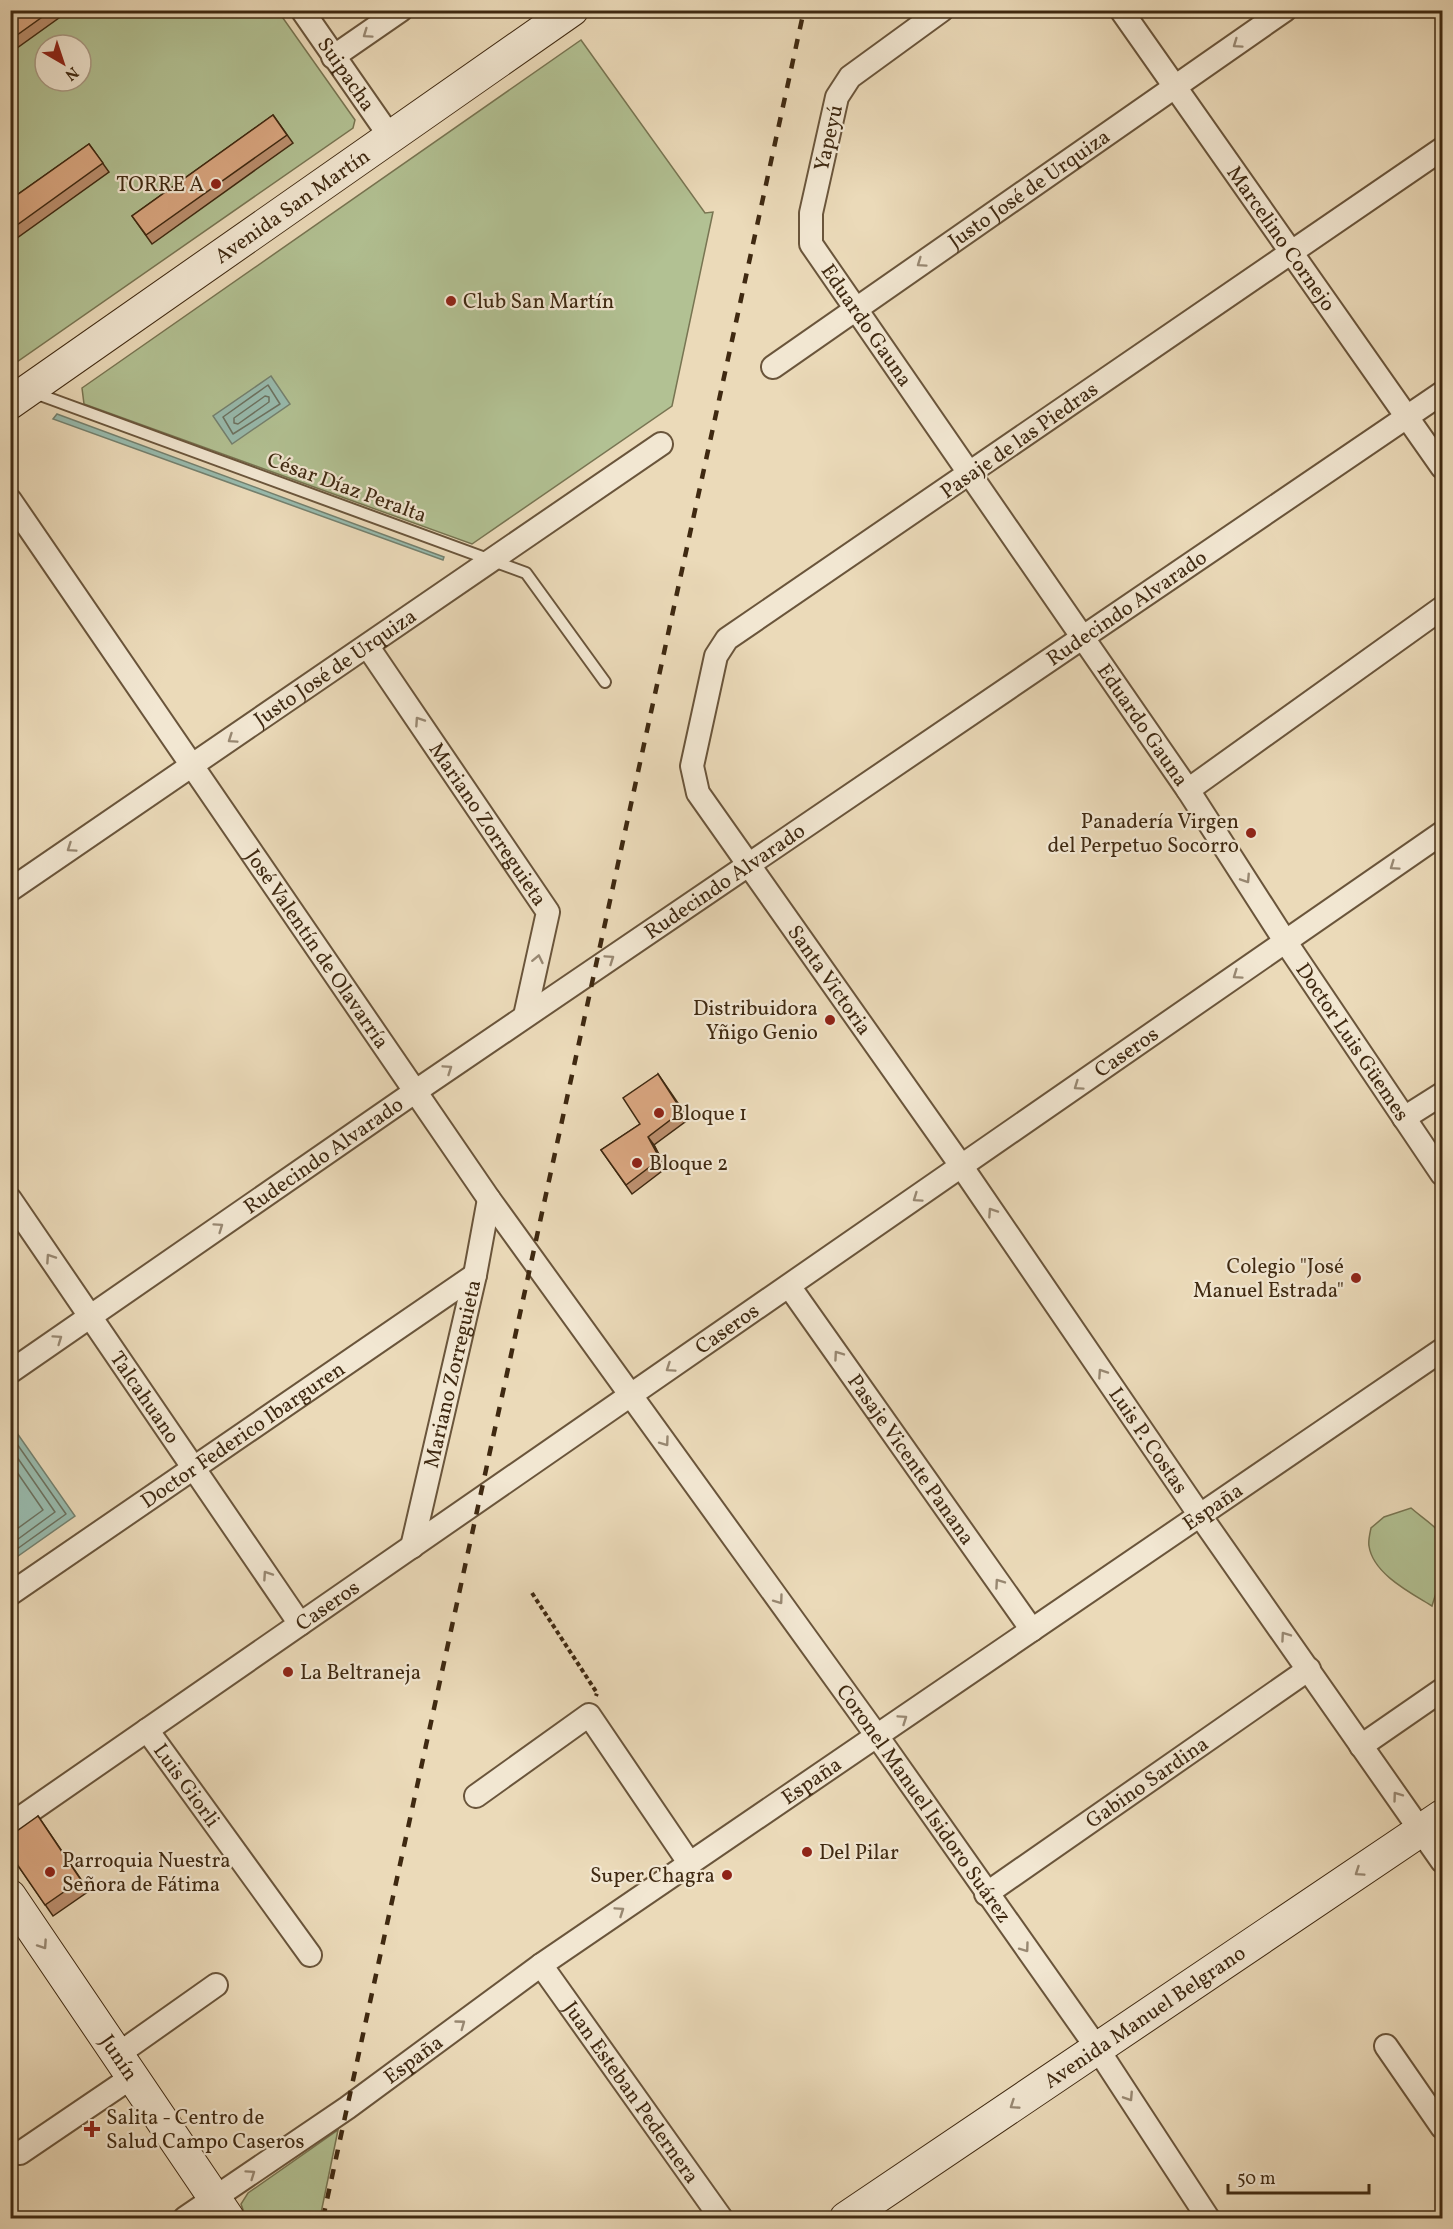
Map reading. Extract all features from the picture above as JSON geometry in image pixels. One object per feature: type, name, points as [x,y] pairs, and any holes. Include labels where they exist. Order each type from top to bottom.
[{"type":"main road","name":"Avenida San Martín","points":[[20,397],[572,10]]},
{"type":"main road","name":"Avenida Manuel Belgrano","points":[[846,2218],[1432,1823]]},
{"type":"main road","name":"Junín","points":[[10,1896],[222,2208]]},
{"type":"street","name":"Suipacha","points":[[302,10],[391,138]]},
{"type":"street","points":[[333,57],[401,10]]},
{"type":"street","name":"Yapeyú","points":[[811,244],[811,213],[837,97],[850,77],[942,10]]},
{"type":"street","name":"Marcelino Cornejo","points":[[1121,10],[1443,467]]},
{"type":"street","name":"Justo José de Urquiza","points":[[773,367],[1285,10]]},
{"type":"street","name":"Pasaje de las Piedras","points":[[698,793],[692,766],[716,656],[727,639],[1443,149]]},
{"type":"street","name":"Eduardo Gauna","points":[[811,244],[854,310],[1188,790],[1286,941]]},
{"type":"street","name":"Rudecindo Alvarado","points":[[10,1372],[416,1091],[1443,393]]},
{"type":"street","name":"Justo José de Urquiza","points":[[10,890],[662,444]]},
{"type":"street","name":"José Valentín de Olavarría","points":[[10,500],[489,1199],[631,1394]]},
{"type":"street","points":[[1188,790],[1443,608]]},
{"type":"street","name":"Mariano Zorreguieta","points":[[368,647],[548,912],[525,1017]]},
{"type":"street","name":"Santa Victoria","points":[[698,793],[962,1167]]},
{"type":"street","name":"Caseros","points":[[10,1825],[1443,833]]},
{"type":"street","name":"Doctor Luis Güemes","points":[[1286,941],[1443,1174]]},
{"type":"street","points":[[1404,1118],[1443,1094]]},
{"type":"street","name":"Luis P. Costas","points":[[962,1167],[1361,1746],[1432,1823],[1443,1861]]},
{"type":"street","name":"Talcahuano","points":[[10,1199],[300,1624]]},
{"type":"street","name":"Mariano Zorreguieta","points":[[412,1547],[475,1275],[489,1199]]},
{"type":"street","name":"Doctor Federico Ibarguren","points":[[10,1594],[475,1275]]},
{"type":"street","name":"Pasaje Vicente Panana","points":[[789,1286],[1032,1630]]},
{"type":"street","name":"España","points":[[185,2218],[222,2208],[347,2108],[540,1965],[1199,1514],[1443,1350]]},
{"type":"street","name":"Coronel Manuel Isidoro Suárez","points":[[631,1394],[877,1736],[986,1894],[1097,2048],[1208,2218]]},
{"type":"street","name":"Gabino Sardina","points":[[986,1894],[1309,1669]]},
{"type":"street","points":[[1361,1746],[1443,1690]]},
{"type":"street","points":[[476,1796],[589,1715],[690,1864]]},
{"type":"street","name":"Luis Giorli","points":[[147,1730],[310,1955]]},
{"type":"street","name":"Juan Esteban Pedernera","points":[[540,1965],[721,2218]]},
{"type":"street","points":[[20,2153],[216,1985]]},
{"type":"street","points":[[1386,2046],[1443,2127]]},
{"type":"lane","name":"César Díaz Peralta","points":[[20,397],[526,573],[605,682]]},
{"type":"path","points":[[532,1593],[597,1693],[589,1715]]},
{"type":"green space","points":[[11,11],[278,11],[355,120],[353,128],[11,366]]},
{"type":"green space","name":"Club San Martín","points":[[581,40],[705,213],[713,212],[672,406],[472,544],[84,404],[82,388]]},
{"type":"green space","points":[[1411,1508],[1440,1533],[1443,1540],[1444,1558],[1432,1606],[1385,1574],[1372,1556],[1369,1546],[1371,1528],[1384,1517]]},
{"type":"green space","points":[[338,2130],[320,2218],[246,2218],[241,2204],[248,2193]]},
{"type":"water","points":[[271,376],[290,404],[232,444],[213,416]]},
{"type":"water","points":[[57,414],[444,557],[443,560],[53,419]]},
{"type":"water","points":[[10,1423],[75,1516],[11,1561],[10,1561]]},
{"type":"building","points":[[10,10],[52,10],[10,40]]},
{"type":"building","points":[[273,115],[287,135],[146,235],[132,216]]},
{"type":"building","points":[[89,144],[103,163],[10,230],[10,200]]},
{"type":"building","points":[[658,1074],[682,1111],[648,1137],[660,1159],[626,1185],[601,1150],[640,1124],[623,1098]]},
{"type":"building","name":"Parroquia Nuestra Señora de Fátima","points":[[38,1816],[81,1880],[45,1905],[10,1854],[10,1836]]},
{"type":"railway","points":[[323,2218],[804,10]]},
{"type":"place","name":"TORRE A","points":[[216,184]]},
{"type":"place","name":"Club San Martín","points":[[451,301]]},
{"type":"place","name":"Panadería Virgen del Perpetuo Socorro","points":[[1251,833]]},
{"type":"place","name":"Distribuidora Yñigo Genio","points":[[830,1020]]},
{"type":"place","name":"Bloque 1","points":[[659,1113]]},
{"type":"place","name":"Bloque 2","points":[[637,1163]]},
{"type":"place","name":"Colegio \"José Manuel Estrada\"","points":[[1356,1278]]},
{"type":"place","name":"La Beltraneja","points":[[288,1672]]},
{"type":"place","name":"Del Pilar","points":[[807,1852]]},
{"type":"place","name":"Parroquia Nuestra Señora de Fátima","points":[[50,1872]]},
{"type":"place","name":"Super Chagra","points":[[727,1875]]},
{"type":"place","name":"Salita - Centro de Salud Campo Caseros","points":[[92,2129]]}]
